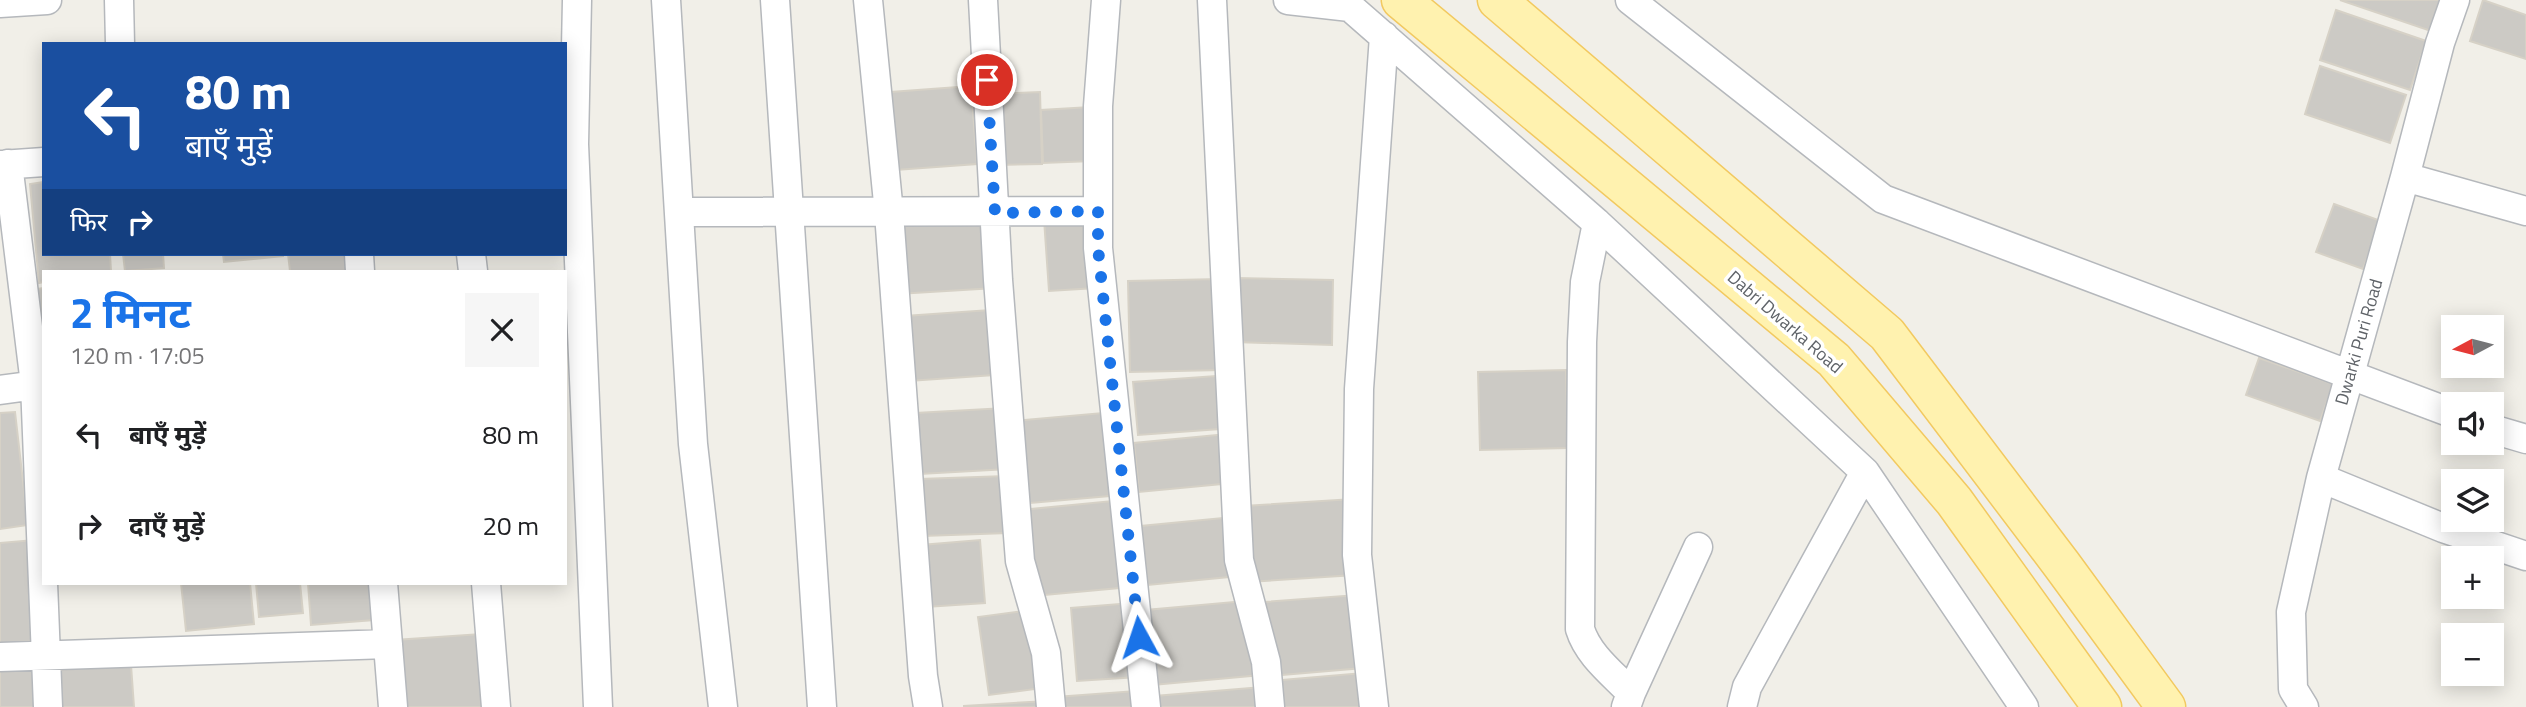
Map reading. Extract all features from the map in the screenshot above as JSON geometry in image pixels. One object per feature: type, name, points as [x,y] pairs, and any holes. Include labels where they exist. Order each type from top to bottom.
[{"type":"main road","name":"Dabri Dwarka Road","points":[[1401,0],[1834,360],[1954,500],[2102,707]]},
{"type":"main road","points":[[1497,0],[1887,334],[2166,707]]},
{"type":"street","points":[[0,3],[47,0]]},
{"type":"street","points":[[120,0],[120,42]]},
{"type":"street","points":[[578,0],[574,144],[598,707]]},
{"type":"street","points":[[666,0],[693,444],[723,707]]},
{"type":"street","points":[[775,0],[822,707]]},
{"type":"street","points":[[868,0],[889,213],[923,676],[928,707]]},
{"type":"street","points":[[983,0],[1020,561],[1045,653],[1051,707]]},
{"type":"street","points":[[1106,0],[1098,106],[1098,248],[1146,707]]},
{"type":"street","points":[[1212,0],[1239,560],[1266,662],[1270,707]]},
{"type":"street","points":[[1288,0],[1346,4],[1597,223],[1865,472],[2024,707]]},
{"type":"street","points":[[1630,0],[1883,198],[2441,409]]},
{"type":"street","name":"Dwarki Puri Road","points":[[2299,698],[2291,612],[2321,478],[2440,43],[2455,0]]},
{"type":"street","points":[[1374,707],[1357,555],[1359,389],[1384,36]]},
{"type":"street","points":[[42,162],[4,164],[39,384],[42,500]]},
{"type":"street","points":[[2405,177],[2526,211]]},
{"type":"street","points":[[679,212],[1098,211]]},
{"type":"street","points":[[1597,223],[1585,282],[1581,342],[1580,629],[1584,641],[1629,700],[1699,547]]},
{"type":"street","points":[[0,390],[39,384]]},
{"type":"street","points":[[2504,433],[2526,439]]},
{"type":"street","points":[[1742,707],[1747,687],[1865,472]]},
{"type":"street","points":[[2321,478],[2442,528],[2526,556]]},
{"type":"street","points":[[44,585],[48,707]]},
{"type":"street","points":[[383,585],[393,707]]},
{"type":"street","points":[[486,585],[496,707]]},
{"type":"street","points":[[0,657],[388,644]]},
{"type":"building","points":[[2340,0],[2441,0],[2431,31]]},
{"type":"building","points":[[2483,0],[2526,15],[2526,59],[2470,41]]},
{"type":"building","points":[[2336,10],[2426,41],[2410,90],[2320,60]]},
{"type":"building","points":[[2320,66],[2406,95],[2390,143],[2305,114]]},
{"type":"building","points":[[971,86],[977,164],[896,170],[891,92]]},
{"type":"building","points":[[1040,92],[1042,164],[995,165],[992,94]]},
{"type":"building","points":[[1090,107],[1092,161],[1043,163],[1041,110]]},
{"type":"building","points":[[42,182],[42,256],[110,256],[111,270],[42,270],[42,282],[39,283],[30,184]]},
{"type":"building","points":[[2334,204],[2381,221],[2363,269],[2316,252]]},
{"type":"building","points":[[1091,216],[1096,288],[1049,291],[1044,219]]},
{"type":"building","points":[[991,221],[995,288],[898,294],[894,226]]},
{"type":"building","points":[[123,256],[163,256],[164,268],[125,270]]},
{"type":"building","points":[[223,256],[283,256],[224,262]]},
{"type":"building","points":[[288,256],[357,256],[358,270],[290,270]]},
{"type":"building","points":[[1235,278],[1333,280],[1332,345],[1234,342]]},
{"type":"building","points":[[1220,279],[1222,370],[1130,372],[1128,281]]},
{"type":"building","points":[[42,288],[42,324],[37,289]]},
{"type":"building","points":[[990,310],[994,375],[909,381],[905,316]]},
{"type":"building","points":[[2259,358],[2333,384],[2320,421],[2246,395]]},
{"type":"building","points":[[1566,370],[1568,448],[1480,450],[1478,372]]},
{"type":"building","points":[[1216,376],[1220,429],[1138,435],[1133,382]]},
{"type":"building","points":[[1005,408],[1008,469],[920,474],[916,413]]},
{"type":"building","points":[[15,412],[28,525],[0,529],[0,413]]},
{"type":"building","points":[[1114,412],[1121,495],[1019,504],[1012,421]]},
{"type":"building","points":[[1227,434],[1232,483],[1139,492],[1134,443]]},
{"type":"building","points":[[1006,476],[1008,533],[923,536],[920,479]]},
{"type":"building","points":[[1353,499],[1355,575],[1249,582],[1244,506]]},
{"type":"building","points":[[1123,500],[1130,587],[1034,596],[1021,510]]},
{"type":"building","points":[[1233,517],[1239,576],[1148,585],[1141,526]]},
{"type":"building","points":[[34,540],[43,644],[0,647],[0,543]]},
{"type":"building","points":[[980,540],[985,603],[926,607],[921,545]]},
{"type":"building","points":[[181,585],[250,585],[254,624],[186,631]]},
{"type":"building","points":[[256,585],[300,585],[303,613],[259,617]]},
{"type":"building","points":[[308,585],[371,585],[374,620],[311,625]]},
{"type":"building","points":[[1357,595],[1363,668],[1270,676],[1264,602]]},
{"type":"building","points":[[1245,601],[1261,675],[1153,685],[1146,610]]},
{"type":"building","points":[[1132,603],[1138,677],[1077,681],[1071,608]]},
{"type":"building","points":[[1032,610],[1043,688],[989,695],[978,617]]},
{"type":"building","points":[[481,634],[486,707],[399,707],[395,640]]},
{"type":"building","points":[[33,662],[39,707],[0,707],[0,667]]},
{"type":"building","points":[[131,665],[134,707],[61,707],[58,670]]},
{"type":"building","points":[[1363,673],[1366,707],[1272,707],[1270,681]]},
{"type":"building","points":[[1262,687],[1263,707],[1155,707],[1155,696]]},
{"type":"building","points":[[1136,691],[1137,707],[1057,707],[1056,697]]},
{"type":"building","points":[[1047,701],[1047,707],[964,707],[964,706]]},
{"type":"route","points":[[987,80],[995,213],[1098,211],[1098,248],[1139,637]]}]
